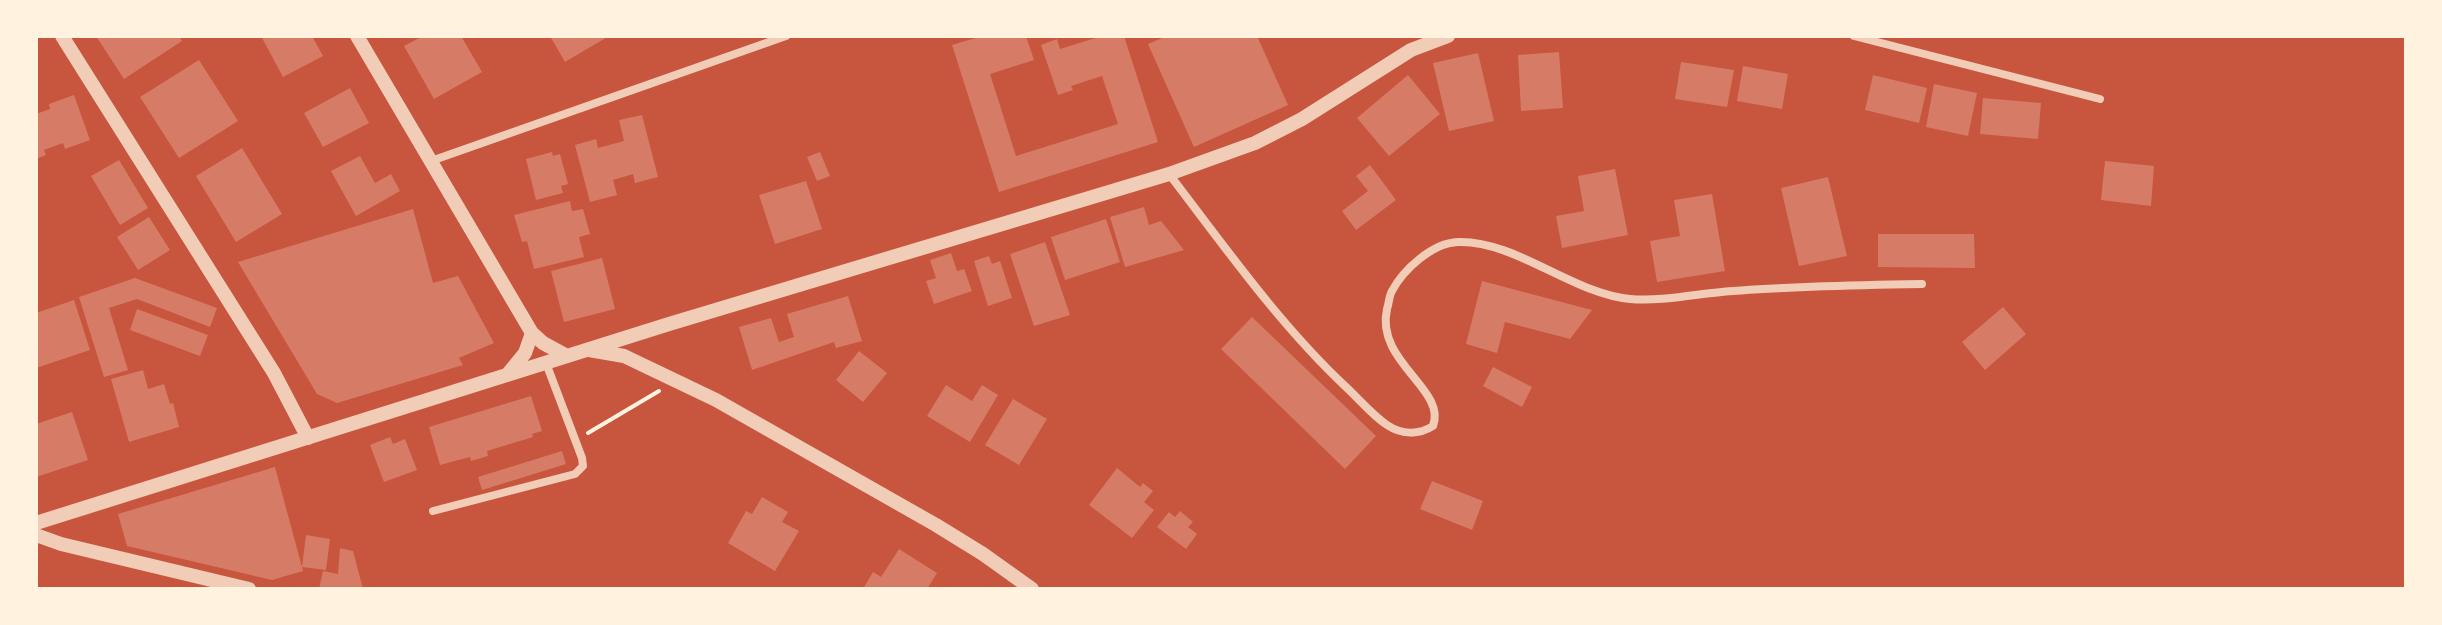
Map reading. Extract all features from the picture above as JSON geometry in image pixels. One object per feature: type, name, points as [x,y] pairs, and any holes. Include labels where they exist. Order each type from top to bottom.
[{"type":"street","points":[[62,36],[274,373],[308,438]]},
{"type":"street","points":[[357,36],[532,333],[567,356]]},
{"type":"street","points":[[431,161],[786,36]]},
{"type":"street","points":[[36,523],[699,314],[1169,174],[1255,143],[1302,119],[1411,50],[1448,36]]},
{"type":"street","points":[[1854,36],[2100,99]]},
{"type":"street","points":[[1169,174],[1270,305],[1321,363],[1388,426],[1409,433],[1423,432],[1433,426],[1436,418],[1434,406],[1397,358],[1388,341],[1385,319],[1388,305],[1392,291],[1418,257],[1456,242],[1485,245],[1600,293],[1630,299],[1661,299],[1807,285],[1922,284]]},
{"type":"street","points":[[507,375],[525,353],[532,333]]},
{"type":"street","points":[[589,350],[624,356],[780,436],[936,525],[1032,589]]},
{"type":"street","points":[[433,511],[575,474],[583,466],[546,363]]},
{"type":"street","points":[[36,535],[61,544],[249,589]]},
{"type":"path","points":[[575,440],[677,381]]},
{"type":"building","points":[[96,36],[179,36],[182,41],[124,79]]},
{"type":"building","points":[[261,36],[312,36],[323,56],[283,77]]},
{"type":"building","points":[[423,36],[461,36],[482,72],[434,99],[404,46]]},
{"type":"building","points":[[550,36],[609,36],[565,62]]},
{"type":"building","points":[[982,36],[1026,36],[1034,60],[990,74],[1016,156],[1118,124],[1102,76],[1071,86],[1073,90],[1058,95],[1041,45],[1057,39],[1060,49],[1102,36],[1124,36],[1158,142],[999,192],[952,45]]},
{"type":"building","points":[[1167,36],[1257,36],[1288,105],[1194,147],[1148,44]]},
{"type":"building","points":[[1559,52],[1563,108],[1521,111],[1518,55]]},
{"type":"building","points":[[1478,53],[1494,121],[1449,131],[1433,63]]},
{"type":"building","points":[[199,60],[238,121],[179,158],[140,97]]},
{"type":"building","points":[[1681,62],[1734,70],[1727,107],[1675,99]]},
{"type":"building","points":[[1743,66],[1788,74],[1782,109],[1737,101]]},
{"type":"building","points":[[1408,75],[1440,114],[1389,156],[1357,118]]},
{"type":"building","points":[[1873,75],[1927,88],[1919,123],[1865,110]]},
{"type":"building","points":[[1934,84],[1977,93],[1968,136],[1926,127]]},
{"type":"building","points":[[350,88],[369,123],[323,147],[304,113]]},
{"type":"building","points":[[74,95],[90,140],[65,149],[63,143],[44,150],[46,155],[36,159],[36,114],[50,109],[49,104]]},
{"type":"building","points":[[1983,98],[2041,103],[2038,139],[1980,134]]},
{"type":"building","points":[[642,115],[658,177],[635,183],[633,174],[613,180],[617,195],[590,202],[575,145],[596,139],[598,148],[624,141],[619,120]]},
{"type":"building","points":[[242,148],[282,214],[236,242],[196,176]]},
{"type":"building","points":[[552,152],[553,156],[560,154],[568,184],[561,186],[563,193],[536,200],[526,159]]},
{"type":"building","points":[[820,152],[830,176],[817,181],[807,157]]},
{"type":"building","points":[[360,156],[375,183],[391,174],[400,191],[356,216],[331,171]]},
{"type":"building","points":[[119,160],[148,208],[120,225],[91,176]]},
{"type":"building","points":[[2105,161],[2154,166],[2151,206],[2101,200]]},
{"type":"building","points":[[1370,165],[1396,200],[1356,230],[1342,211],[1368,191],[1356,176]]},
{"type":"building","points":[[1615,169],[1628,235],[1562,248],[1556,216],[1584,211],[1578,176]]},
{"type":"building","points":[[1828,177],[1847,256],[1799,266],[1781,188]]},
{"type":"building","points":[[806,181],[822,229],[775,244],[759,195]]},
{"type":"building","points":[[1712,194],[1725,271],[1657,282],[1650,241],[1680,236],[1674,200]]},
{"type":"building","points":[[570,201],[572,211],[583,209],[590,234],[579,237],[584,257],[534,269],[527,241],[522,242],[514,215]]},
{"type":"building","points":[[1144,207],[1149,225],[1161,221],[1184,250],[1125,267],[1110,217]]},
{"type":"building","points":[[413,209],[433,283],[458,276],[494,343],[459,358],[463,365],[337,403],[317,394],[238,262]]},
{"type":"building","points":[[149,217],[170,250],[138,270],[117,237]]},
{"type":"building","points":[[1106,219],[1120,262],[1065,280],[1051,237]]},
{"type":"building","points":[[1878,234],[1974,234],[1975,268],[1878,267]]},
{"type":"building","points":[[1045,242],[1070,315],[1034,326],[1010,254]]},
{"type":"building","points":[[951,253],[957,271],[964,269],[972,291],[934,304],[926,281],[936,278],[930,260]]},
{"type":"building","points":[[989,256],[992,264],[1000,261],[1012,298],[988,306],[974,261]]},
{"type":"building","points":[[602,258],[615,309],[564,322],[551,271]]},
{"type":"building","points":[[135,278],[217,308],[210,327],[137,299],[109,308],[128,370],[104,377],[79,297]]},
{"type":"building","points":[[1482,281],[1592,310],[1570,339],[1505,322],[1497,353],[1466,344]]},
{"type":"building","points":[[848,296],[862,341],[836,348],[834,342],[752,370],[739,327],[771,318],[779,342],[794,337],[787,314]]},
{"type":"building","points":[[74,300],[90,350],[36,368],[36,313]]},
{"type":"building","points":[[2003,307],[2026,334],[1985,370],[1962,342]]},
{"type":"building","points":[[137,309],[208,335],[200,356],[130,330]]},
{"type":"building","points":[[1252,317],[1376,436],[1345,469],[1221,349]]},
{"type":"building","points":[[859,351],[887,373],[863,402],[836,380]]},
{"type":"building","points":[[1493,367],[1532,387],[1522,407],[1483,386]]},
{"type":"building","points":[[143,370],[148,389],[164,384],[179,427],[129,442],[111,379]]},
{"type":"building","points":[[946,385],[972,401],[982,385],[998,395],[970,442],[927,416]]},
{"type":"building","points":[[531,396],[542,431],[532,434],[533,437],[487,451],[488,456],[440,465],[429,427]]},
{"type":"building","points":[[1013,399],[1047,419],[1019,465],[985,445]]},
{"type":"building","points":[[72,412],[88,460],[36,477],[36,424]]},
{"type":"building","points":[[390,437],[393,444],[405,439],[417,470],[384,482],[370,445]]},
{"type":"building","points":[[562,451],[566,464],[482,490],[478,477]]},
{"type":"building","points":[[275,467],[303,571],[272,580],[127,546],[118,514]]},
{"type":"building","points":[[1117,468],[1140,487],[1143,483],[1153,491],[1144,502],[1154,510],[1132,538],[1089,505]]},
{"type":"building","points":[[1432,481],[1483,501],[1472,530],[1420,509]]},
{"type":"building","points":[[762,497],[788,512],[782,522],[799,531],[775,571],[728,543],[746,511],[752,514]]},
{"type":"building","points":[[1180,511],[1193,522],[1188,527],[1197,534],[1186,549],[1157,527],[1169,512],[1175,517]]},
{"type":"building","points":[[306,535],[330,539],[326,570],[302,567]]},
{"type":"building","points":[[340,548],[353,551],[363,589],[319,589],[323,571],[338,574]]},
{"type":"building","points":[[899,549],[937,573],[927,589],[863,589],[873,572],[881,577]]}]
